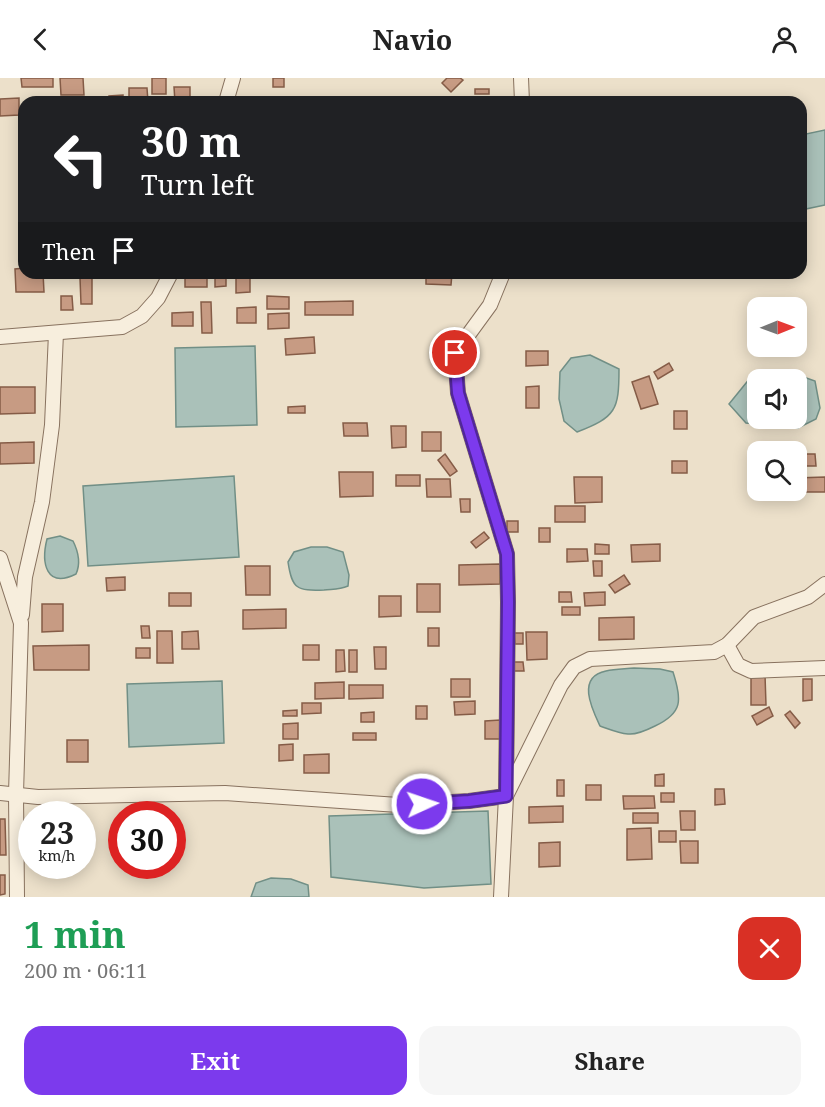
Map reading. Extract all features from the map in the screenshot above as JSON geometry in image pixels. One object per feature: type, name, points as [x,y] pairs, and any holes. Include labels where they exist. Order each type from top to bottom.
[{"type":"street","points":[[228,96],[233,78]]},
{"type":"street","points":[[521,78],[522,96]]},
{"type":"street","points":[[0,337],[122,327],[142,316],[159,298],[168,279]]},
{"type":"street","points":[[501,279],[490,305],[455,353],[458,393],[507,554],[506,796],[501,897]]},
{"type":"street","points":[[17,897],[16,794],[21,623],[25,577],[42,502],[52,425],[56,333]]},
{"type":"street","points":[[0,558],[21,623]]},
{"type":"street","points":[[506,796],[561,685],[574,667],[590,659],[684,655],[714,651],[727,645],[754,617],[808,597],[825,584]]},
{"type":"street","points":[[727,645],[738,665],[751,671],[825,668]]},
{"type":"street","points":[[0,793],[39,797],[225,793],[398,805],[469,801],[506,796]]},
{"type":"water","points":[[825,130],[825,205],[807,209],[807,134]]},
{"type":"water","points":[[255,346],[257,425],[176,427],[175,348]]},
{"type":"water","points":[[590,355],[619,369],[618,394],[613,410],[607,416],[600,422],[577,432],[564,421],[559,399],[560,372],[571,358]]},
{"type":"water","points":[[807,378],[815,381],[820,408],[816,419],[807,424]]},
{"type":"water","points":[[747,382],[747,423],[729,404]]},
{"type":"water","points":[[234,476],[239,557],[88,566],[83,486]]},
{"type":"water","points":[[60,536],[73,541],[79,561],[76,574],[66,578],[52,576],[46,565],[47,539]]},
{"type":"water","points":[[311,547],[327,547],[343,552],[349,575],[348,586],[308,590],[294,583],[288,562],[294,552]]},
{"type":"water","points":[[634,668],[673,672],[679,698],[675,711],[664,721],[634,734],[621,733],[600,726],[590,703],[591,680],[597,674],[606,671]]},
{"type":"water","points":[[222,681],[224,743],[129,747],[127,684]]},
{"type":"water","points":[[488,811],[491,884],[424,888],[331,877],[329,816]]},
{"type":"water","points":[[271,878],[291,879],[308,885],[309,897],[251,897],[256,883]]},
{"type":"building","points":[[21,78],[53,78],[53,87],[22,87]]},
{"type":"building","points":[[60,78],[83,78],[84,95],[61,95]]},
{"type":"building","points":[[152,78],[166,78],[166,94],[152,94]]},
{"type":"building","points":[[273,78],[284,78],[284,87],[273,87]]},
{"type":"building","points":[[447,78],[463,80],[451,92],[442,83]]},
{"type":"building","points":[[174,87],[190,87],[190,96],[175,96]]},
{"type":"building","points":[[129,88],[147,88],[148,96],[129,96]]},
{"type":"building","points":[[475,89],[489,89],[489,94],[475,94]]},
{"type":"building","points":[[18,98],[18,115],[0,116],[0,99]]},
{"type":"building","points":[[15,269],[18,269],[18,279],[43,279],[44,292],[16,292]]},
{"type":"building","points":[[80,279],[92,279],[92,304],[81,304]]},
{"type":"building","points":[[185,279],[207,279],[207,287],[185,287]]},
{"type":"building","points":[[215,279],[226,279],[226,286],[215,287]]},
{"type":"building","points":[[236,279],[250,279],[250,292],[236,293]]},
{"type":"building","points":[[426,279],[452,279],[451,285],[426,284]]},
{"type":"building","points":[[61,296],[72,296],[73,310],[61,310]]},
{"type":"building","points":[[267,296],[289,297],[289,309],[267,309]]},
{"type":"building","points":[[353,301],[353,315],[305,315],[305,302]]},
{"type":"building","points":[[201,302],[211,302],[212,333],[202,333]]},
{"type":"building","points":[[256,307],[256,323],[237,323],[237,308]]},
{"type":"building","points":[[193,312],[193,326],[172,326],[172,313]]},
{"type":"building","points":[[289,313],[289,328],[268,329],[268,314]]},
{"type":"building","points":[[314,337],[315,353],[286,355],[285,339]]},
{"type":"building","points":[[526,351],[548,351],[548,365],[526,366]]},
{"type":"building","points":[[669,363],[673,370],[658,379],[654,372]]},
{"type":"building","points":[[649,376],[658,404],[641,409],[632,382]]},
{"type":"building","points":[[539,386],[539,408],[526,408],[526,387]]},
{"type":"building","points":[[0,387],[35,387],[35,413],[0,414]]},
{"type":"building","points":[[305,406],[305,413],[288,413],[288,407]]},
{"type":"building","points":[[674,411],[687,411],[687,429],[674,429]]},
{"type":"building","points":[[343,423],[367,423],[368,436],[344,436]]},
{"type":"building","points":[[391,426],[406,426],[406,447],[392,448]]},
{"type":"building","points":[[422,432],[441,432],[441,451],[422,451]]},
{"type":"building","points":[[34,442],[34,463],[0,464],[0,443]]},
{"type":"building","points":[[445,454],[457,471],[450,476],[438,460]]},
{"type":"building","points":[[807,454],[815,454],[816,466],[807,466]]},
{"type":"building","points":[[672,461],[687,461],[687,473],[672,473]]},
{"type":"building","points":[[339,472],[373,472],[373,496],[340,497]]},
{"type":"building","points":[[396,475],[420,475],[420,486],[396,486]]},
{"type":"building","points":[[574,477],[602,477],[602,502],[575,503]]},
{"type":"building","points":[[825,477],[825,492],[807,492],[807,478]]},
{"type":"building","points":[[426,479],[450,479],[451,497],[427,497]]},
{"type":"building","points":[[460,499],[470,499],[470,512],[461,512]]},
{"type":"building","points":[[555,506],[585,506],[585,522],[555,522]]},
{"type":"building","points":[[507,521],[518,521],[518,532],[507,532]]},
{"type":"building","points":[[539,528],[550,528],[550,542],[539,542]]},
{"type":"building","points":[[484,532],[489,538],[476,548],[471,542]]},
{"type":"building","points":[[595,544],[609,545],[609,554],[595,554]]},
{"type":"building","points":[[660,544],[660,561],[632,562],[631,545]]},
{"type":"building","points":[[567,549],[587,549],[588,561],[567,562]]},
{"type":"building","points":[[593,561],[602,561],[602,576],[594,576]]},
{"type":"building","points":[[500,564],[500,584],[459,585],[459,565]]},
{"type":"building","points":[[245,566],[270,566],[270,595],[246,595]]},
{"type":"building","points":[[624,575],[630,584],[615,593],[609,585]]},
{"type":"building","points":[[125,577],[125,590],[107,591],[106,578]]},
{"type":"building","points":[[417,584],[440,584],[440,612],[417,612]]},
{"type":"building","points":[[559,592],[571,592],[572,602],[559,602]]},
{"type":"building","points":[[605,592],[605,605],[585,606],[584,593]]},
{"type":"building","points":[[169,593],[191,593],[191,606],[169,606]]},
{"type":"building","points":[[379,596],[401,596],[401,616],[379,617]]},
{"type":"building","points":[[42,604],[63,604],[63,631],[42,632]]},
{"type":"building","points":[[562,607],[580,607],[580,615],[562,615]]},
{"type":"building","points":[[286,609],[286,628],[243,629],[243,610]]},
{"type":"building","points":[[634,617],[634,639],[599,640],[599,618]]},
{"type":"building","points":[[141,626],[149,626],[150,638],[142,638]]},
{"type":"building","points":[[428,628],[439,628],[439,646],[428,646]]},
{"type":"building","points":[[157,631],[172,631],[173,663],[157,663]]},
{"type":"building","points":[[198,631],[199,649],[182,649],[182,632]]},
{"type":"building","points":[[526,632],[547,632],[547,659],[527,660]]},
{"type":"building","points":[[514,633],[523,633],[523,644],[515,644]]},
{"type":"building","points":[[89,645],[89,670],[34,670],[33,646]]},
{"type":"building","points":[[303,645],[319,645],[319,660],[303,660]]},
{"type":"building","points":[[374,647],[386,647],[386,669],[375,669]]},
{"type":"building","points":[[136,648],[150,648],[150,658],[136,658]]},
{"type":"building","points":[[336,650],[344,650],[345,671],[336,672]]},
{"type":"building","points":[[349,650],[357,650],[357,672],[349,672]]},
{"type":"building","points":[[514,662],[523,662],[524,671],[514,671]]},
{"type":"building","points":[[751,675],[765,675],[766,705],[751,705]]},
{"type":"building","points":[[451,679],[470,679],[470,697],[451,697]]},
{"type":"building","points":[[803,679],[812,679],[812,700],[803,701]]},
{"type":"building","points":[[344,682],[344,698],[315,699],[315,683]]},
{"type":"building","points":[[349,685],[383,685],[383,698],[349,699]]},
{"type":"building","points":[[475,701],[475,714],[455,715],[454,702]]},
{"type":"building","points":[[302,703],[321,703],[321,713],[302,714]]},
{"type":"building","points":[[416,706],[427,706],[427,719],[416,719]]},
{"type":"building","points":[[769,707],[773,716],[757,725],[752,716]]},
{"type":"building","points":[[297,710],[297,716],[283,716],[283,711]]},
{"type":"building","points":[[790,711],[800,723],[795,728],[785,715]]},
{"type":"building","points":[[374,712],[374,722],[361,722],[361,713]]},
{"type":"building","points":[[500,720],[500,739],[485,739],[485,721]]},
{"type":"building","points":[[298,723],[298,739],[283,739],[283,724]]},
{"type":"building","points":[[353,733],[376,733],[376,740],[353,740]]},
{"type":"building","points":[[67,740],[88,740],[88,762],[67,762]]},
{"type":"building","points":[[293,744],[293,760],[279,761],[279,745]]},
{"type":"building","points":[[329,754],[329,773],[304,773],[304,755]]},
{"type":"building","points":[[664,774],[664,786],[655,786],[655,775]]},
{"type":"building","points":[[557,780],[564,780],[564,796],[557,796]]},
{"type":"building","points":[[586,785],[601,785],[601,800],[586,800]]},
{"type":"building","points":[[715,789],[724,789],[725,804],[715,805]]},
{"type":"building","points":[[661,793],[674,793],[674,802],[661,802]]},
{"type":"building","points":[[623,796],[654,796],[655,808],[624,809]]},
{"type":"building","points":[[563,806],[563,822],[529,823],[529,807]]},
{"type":"building","points":[[680,811],[695,811],[695,830],[681,830]]},
{"type":"building","points":[[633,813],[658,813],[658,823],[633,823]]},
{"type":"building","points":[[0,819],[5,819],[6,855],[0,855]]},
{"type":"building","points":[[651,828],[652,859],[627,860],[627,829]]},
{"type":"building","points":[[659,831],[676,831],[676,842],[659,842]]},
{"type":"building","points":[[680,841],[698,841],[698,863],[681,863]]},
{"type":"building","points":[[560,842],[560,866],[539,867],[539,843]]},
{"type":"building","points":[[0,875],[5,875],[5,894],[0,895]]},
{"type":"route","points":[[422,804],[506,796],[507,554],[458,393],[455,353]]}]
